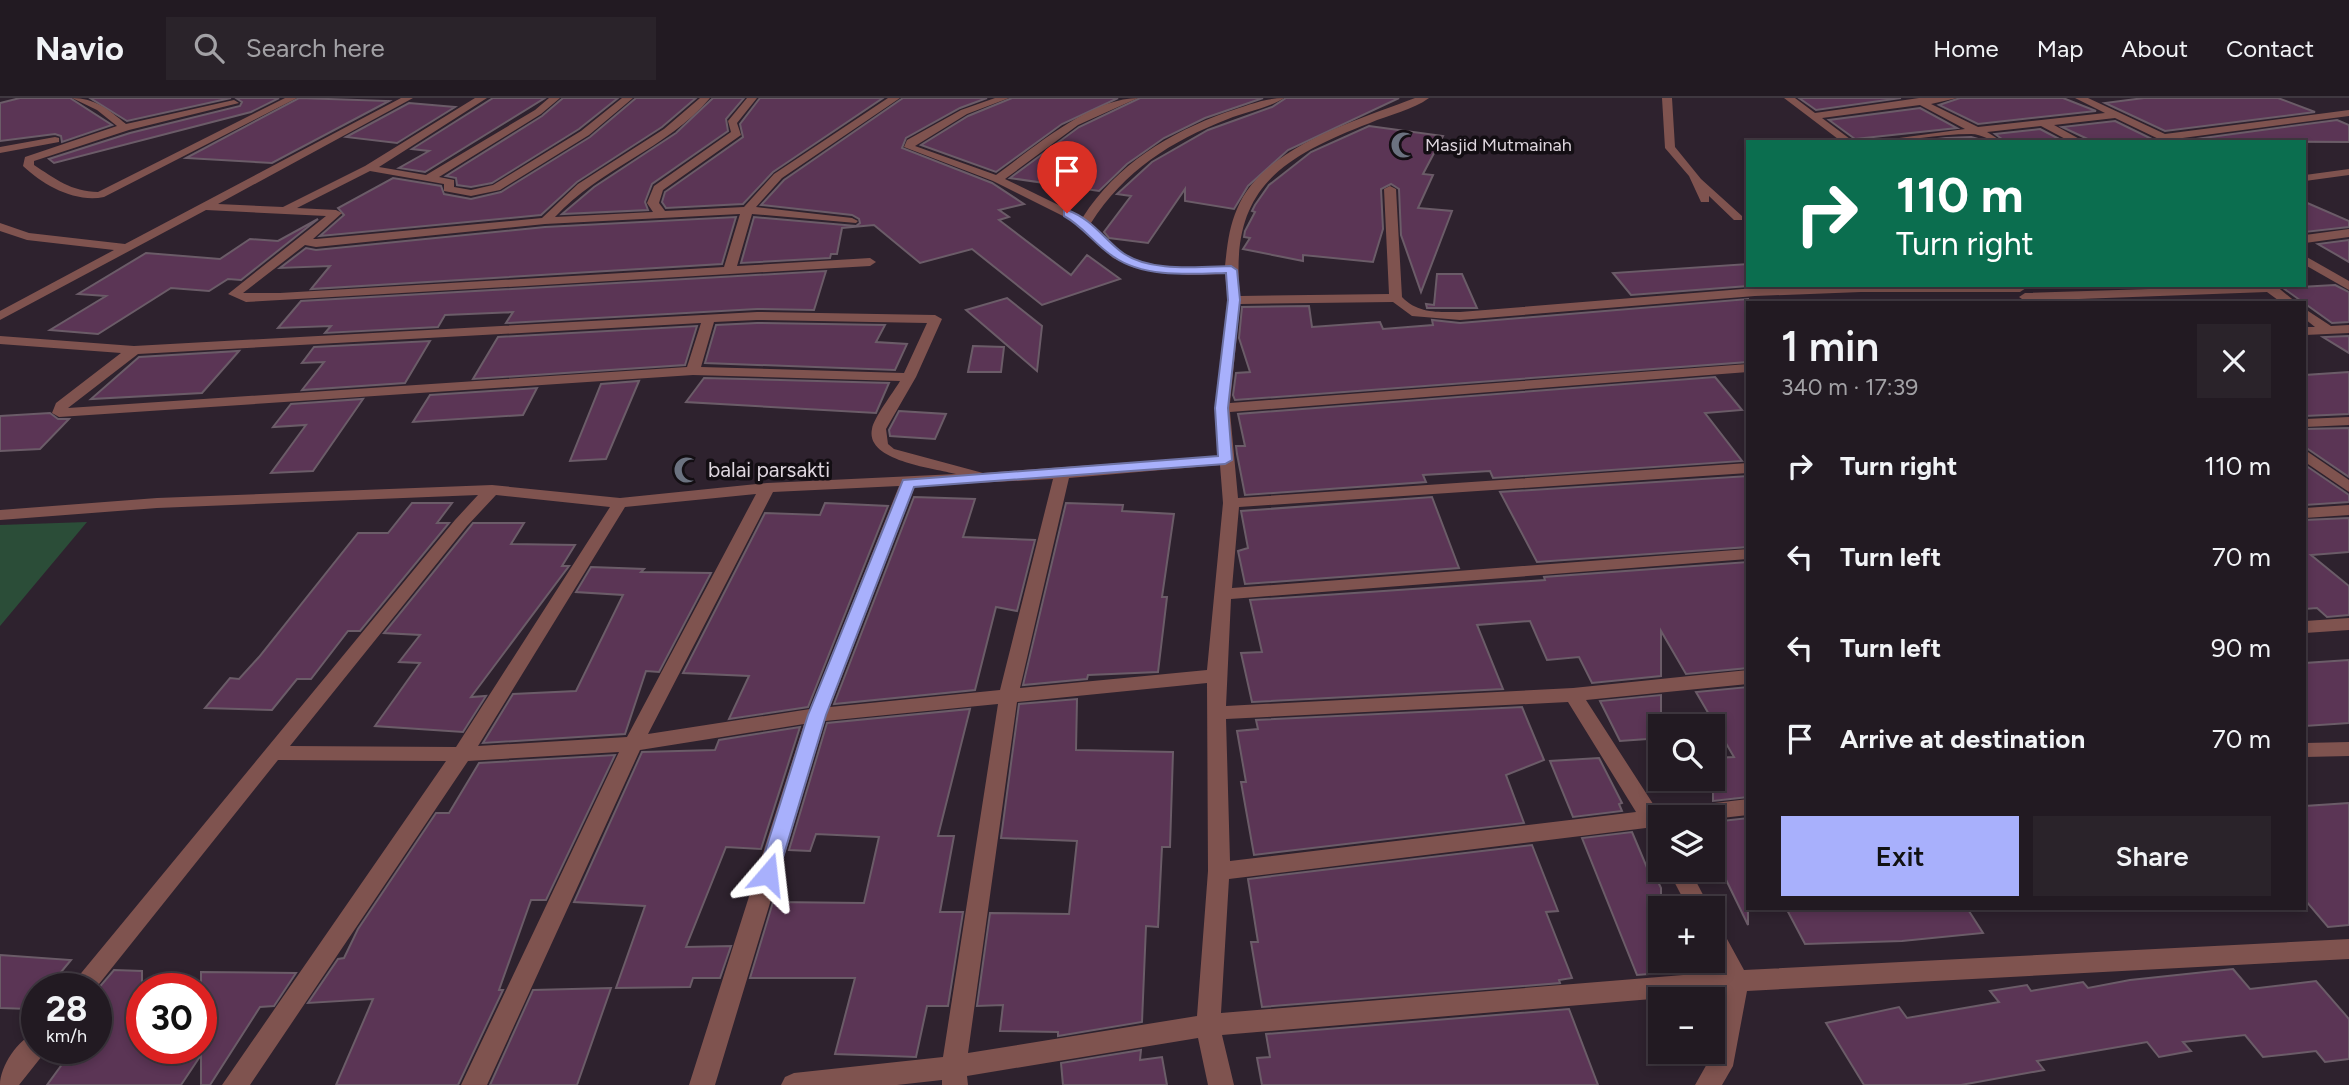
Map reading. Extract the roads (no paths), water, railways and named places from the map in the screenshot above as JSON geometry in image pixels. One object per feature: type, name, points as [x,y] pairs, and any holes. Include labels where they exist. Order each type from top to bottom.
[{"type":"street","points":[[77,98],[100,108],[125,128]]},
{"type":"street","points":[[260,115],[229,101],[41,153],[29,159],[28,166],[72,193],[82,197],[100,195],[260,115],[292,98]]},
{"type":"street","points":[[0,317],[408,98]]},
{"type":"street","points":[[286,209],[369,168],[482,98]]},
{"type":"street","points":[[428,179],[538,112],[555,98]]},
{"type":"street","points":[[369,168],[450,182],[448,189],[471,193],[496,188],[585,133],[628,98]]},
{"type":"street","points":[[545,221],[579,185],[668,130],[688,116],[705,98]]},
{"type":"street","points":[[661,214],[653,203],[658,188],[737,133],[732,123],[752,98]]},
{"type":"street","points":[[730,268],[747,210],[778,176],[895,98]]},
{"type":"street","points":[[1004,98],[964,112],[911,142],[909,147],[997,179],[1085,223],[1117,255],[1139,265],[1188,271],[1231,270]]},
{"type":"street","points":[[997,179],[1073,123],[1133,98]]},
{"type":"street","points":[[1085,223],[1091,210],[1119,179],[1151,153],[1190,131],[1279,98]]},
{"type":"street","points":[[1221,1085],[1208,1025],[1219,871],[1216,676],[1231,503],[1222,408],[1234,300],[1231,270],[1234,237],[1243,207],[1261,180],[1283,162],[1329,135],[1424,98]]},
{"type":"street","points":[[1667,98],[1670,108],[1670,148],[1738,218]]},
{"type":"street","points":[[1789,98],[1846,140]]},
{"type":"street","points":[[1813,116],[1917,100],[1952,98]]},
{"type":"street","points":[[2082,99],[2101,98]]},
{"type":"street","points":[[2082,99],[2169,140],[2349,113]]},
{"type":"street","points":[[1917,100],[1994,140]]},
{"type":"street","points":[[1890,140],[2115,115]]},
{"type":"street","points":[[2042,123],[2076,140]]},
{"type":"street","points":[[0,150],[125,128]]},
{"type":"street","points":[[2306,178],[2349,172]]},
{"type":"street","points":[[1694,175],[1704,200]]},
{"type":"street","points":[[1390,188],[1396,298],[1402,306],[1416,314],[1460,316],[1755,292],[1861,288],[2022,293],[2268,287],[2288,301]]},
{"type":"street","points":[[207,207],[336,213],[303,242],[234,294],[246,298],[870,262]]},
{"type":"street","points":[[303,242],[545,221],[747,210],[852,220]]},
{"type":"street","points":[[0,227],[27,236],[125,248]]},
{"type":"street","points":[[2306,239],[2347,234]]},
{"type":"street","points":[[0,242],[27,236]]},
{"type":"street","points":[[2306,261],[2349,286]]},
{"type":"street","points":[[1234,300],[1396,298]]},
{"type":"street","points":[[2306,314],[2328,330]]},
{"type":"street","points":[[692,371],[709,318]]},
{"type":"street","points":[[0,340],[134,350],[709,318],[935,319],[909,377],[879,429],[881,445],[889,452],[987,478]]},
{"type":"street","points":[[2306,331],[2349,329]]},
{"type":"street","points":[[134,350],[57,412],[692,371],[909,377]]},
{"type":"street","points":[[1222,408],[1746,368]]},
{"type":"street","points":[[2306,424],[2349,421]]},
{"type":"street","points":[[2306,456],[2349,487]]},
{"type":"street","points":[[0,515],[170,503],[492,490],[620,503],[767,488],[1062,474],[1225,460]]},
{"type":"street","points":[[1231,503],[1746,468]]},
{"type":"street","points":[[954,1076],[1009,694],[1062,474]]},
{"type":"street","points":[[702,1085],[817,715],[908,483]]},
{"type":"street","points":[[474,1085],[633,744],[767,488]]},
{"type":"street","points":[[93,973],[461,523],[492,490]]},
{"type":"street","points":[[235,1085],[462,754],[620,503]]},
{"type":"street","points":[[2306,513],[2349,510]]},
{"type":"street","points":[[1222,594],[1746,554]]},
{"type":"street","points":[[2306,627],[2349,624]]},
{"type":"street","points":[[274,753],[462,754],[633,744],[817,715],[1009,694],[1216,676]]},
{"type":"street","points":[[1215,713],[1573,695],[1746,677]]},
{"type":"street","points":[[1573,695],[1648,812]]},
{"type":"street","points":[[2306,750],[2349,749]]},
{"type":"street","points":[[1725,812],[1746,807]]},
{"type":"street","points":[[1219,871],[1648,827]]},
{"type":"street","points":[[794,1085],[954,1076],[1208,1025],[1737,981],[2349,949]]},
{"type":"street","points":[[1708,1085],[1720,1066],[1737,981],[1725,958]]},
{"type":"street","points":[[4,1085],[21,1063]]},
{"type":"place","name":"Masjid Mutmainah","points":[[1404,145]]},
{"type":"place","name":"balai parsakti","points":[[687,470]]}]
